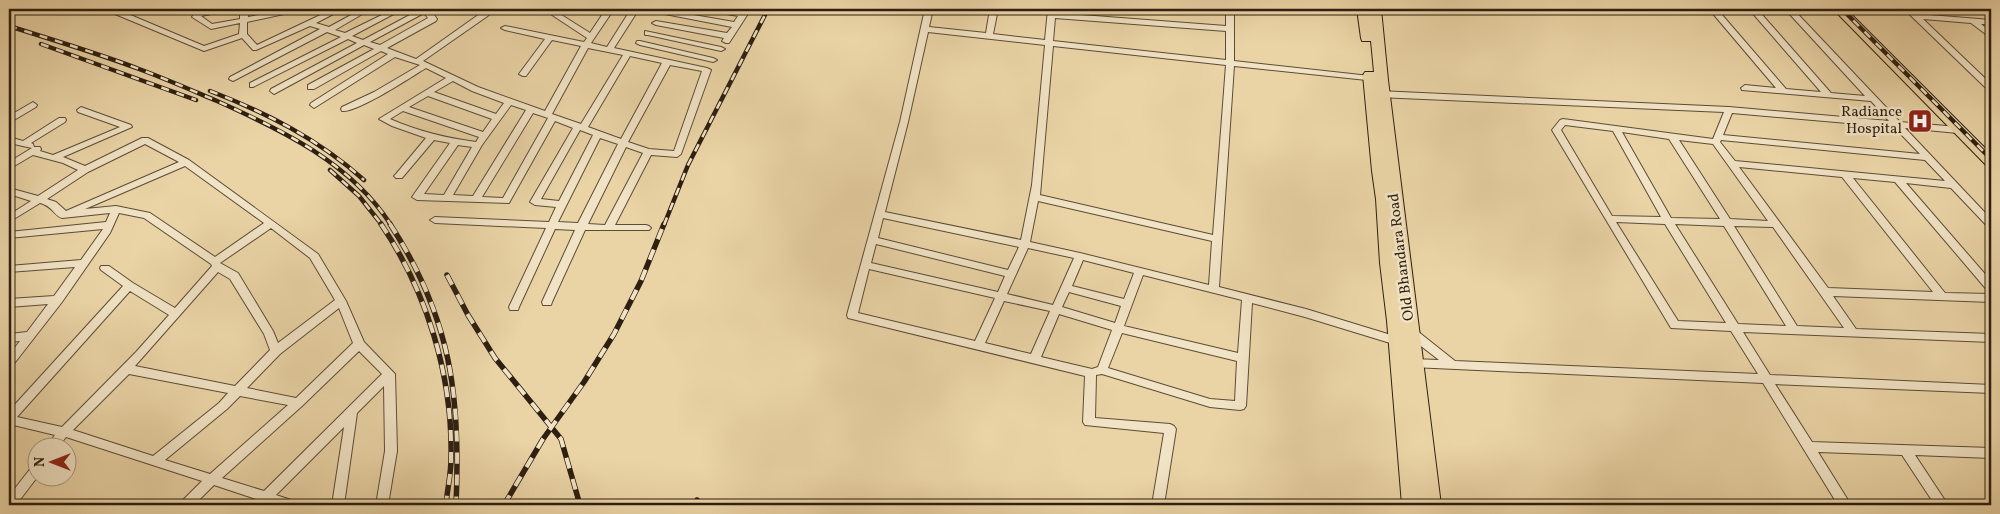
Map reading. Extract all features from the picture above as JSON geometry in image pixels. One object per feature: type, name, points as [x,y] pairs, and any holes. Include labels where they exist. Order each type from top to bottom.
[{"type":"main road","points":[[1364,9],[1372,33]]},
{"type":"main road","name":"Old Bhandara Road","points":[[1375,9],[1372,33],[1377,87],[1412,340],[1406,362],[1431,505]]},
{"type":"main road","points":[[1839,9],[1991,162]]},
{"type":"main road","points":[[1850,9],[1991,150]]},
{"type":"main road","points":[[1377,87],[1379,171],[1384,199],[1388,263],[1392,278],[1397,341],[1406,362],[1412,505]]},
{"type":"street","points":[[117,9],[118,12],[204,49],[243,35]]},
{"type":"street","points":[[223,9],[198,14],[196,17],[211,27],[298,9]]},
{"type":"street","points":[[244,9],[243,35],[256,48],[339,9]]},
{"type":"street","points":[[233,79],[367,9]]},
{"type":"street","points":[[253,85],[400,9]]},
{"type":"street","points":[[274,91],[425,9],[433,19],[311,87]]},
{"type":"street","points":[[416,62],[486,13],[479,9]]},
{"type":"street","points":[[548,9],[588,41]]},
{"type":"street","points":[[456,142],[417,198],[506,201],[588,41],[610,9]]},
{"type":"street","points":[[609,49],[635,9]]},
{"type":"street","points":[[310,23],[416,62],[509,102],[648,152],[677,154],[707,70],[745,12],[710,9]]},
{"type":"street","points":[[929,9],[904,122],[852,315],[1034,359],[1097,371],[1210,403],[1240,406],[1247,298]]},
{"type":"street","points":[[989,36],[994,9]]},
{"type":"street","points":[[1214,290],[1230,62],[1230,9]]},
{"type":"street","points":[[1713,9],[1783,91]]},
{"type":"street","points":[[1753,9],[1828,95]]},
{"type":"street","points":[[1789,9],[1991,226]]},
{"type":"street","points":[[1908,9],[1991,88]]},
{"type":"street","points":[[562,204],[535,202],[580,127],[630,54],[666,10],[736,25]]},
{"type":"street","points":[[978,346],[1025,244],[1034,197],[1051,12],[1229,29]]},
{"type":"street","points":[[1916,16],[1991,22]]},
{"type":"street","points":[[1974,21],[1991,36]]},
{"type":"street","points":[[656,23],[729,36]]},
{"type":"street","points":[[505,28],[549,38],[588,41],[609,49],[707,70]]},
{"type":"street","points":[[925,30],[1230,62],[1377,87],[1729,110],[1958,130]]},
{"type":"street","points":[[648,33],[721,49]]},
{"type":"street","points":[[523,74],[549,38]]},
{"type":"street","points":[[640,43],[713,60]]},
{"type":"street","points":[[314,105],[394,54]]},
{"type":"street","points":[[547,302],[580,227],[622,142],[667,62]]},
{"type":"street","points":[[345,109],[377,94],[426,66]]},
{"type":"street","points":[[452,78],[383,120],[406,130],[432,137],[478,145]]},
{"type":"street","points":[[1745,88],[1873,99]]},
{"type":"street","points":[[427,93],[498,118]]},
{"type":"street","points":[[447,198],[478,145],[509,102]]},
{"type":"street","points":[[9,120],[33,105]]},
{"type":"street","points":[[403,108],[485,136]]},
{"type":"street","points":[[475,200],[531,109]]},
{"type":"street","points":[[53,158],[128,127],[81,110]]},
{"type":"street","points":[[1717,139],[1729,110]]},
{"type":"street","points":[[24,144],[62,120]]},
{"type":"street","points":[[1929,158],[1672,136],[1563,122],[1556,130],[1675,325],[1853,334],[1991,338]]},
{"type":"street","points":[[1616,129],[1668,221],[1734,328],[1769,380],[1845,505]]},
{"type":"street","points":[[514,306],[598,133]]},
{"type":"street","points":[[1672,136],[1795,331]]},
{"type":"street","points":[[399,176],[432,137]]},
{"type":"street","points":[[1717,139],[1774,224],[1825,292],[1853,334]]},
{"type":"street","points":[[9,140],[38,149],[9,166]]},
{"type":"street","points":[[9,219],[84,170],[145,140],[186,162],[271,223],[314,256],[342,301],[359,344],[389,374],[391,451],[382,505]]},
{"type":"street","points":[[32,152],[84,170]]},
{"type":"street","points":[[608,228],[648,152]]},
{"type":"street","points":[[62,215],[186,162]]},
{"type":"street","points":[[1733,164],[1954,185]]},
{"type":"street","points":[[1845,175],[1943,297]]},
{"type":"street","points":[[1898,180],[1991,287]]},
{"type":"street","points":[[9,191],[53,204],[62,215]]},
{"type":"street","points":[[1034,197],[1218,238]]},
{"type":"street","points":[[62,215],[116,210],[147,214],[234,276],[269,334],[276,351]]},
{"type":"street","points":[[9,362],[58,300],[109,226],[116,210]]},
{"type":"street","points":[[879,214],[1080,256],[1306,313],[1397,341],[1412,340],[1453,365]]},
{"type":"street","points":[[1609,219],[1774,224]]},
{"type":"street","points":[[435,220],[580,227],[646,228]]},
{"type":"street","points":[[61,436],[127,369],[176,314],[216,264],[271,223]]},
{"type":"street","points":[[9,235],[109,226]]},
{"type":"street","points":[[872,240],[1011,274]]},
{"type":"street","points":[[1034,359],[1080,256]]},
{"type":"street","points":[[9,269],[83,263]]},
{"type":"street","points":[[866,265],[1056,309],[1118,328],[1243,358]]},
{"type":"street","points":[[105,268],[129,286],[176,314]]},
{"type":"street","points":[[1140,271],[1118,328],[1097,371],[1089,422],[1170,429],[1158,505]]},
{"type":"street","points":[[129,286],[9,419],[64,432],[155,461],[211,480],[261,501],[290,505]]},
{"type":"street","points":[[1066,288],[1128,304]]},
{"type":"street","points":[[1825,292],[1991,298]]},
{"type":"street","points":[[9,303],[58,300]]},
{"type":"street","points":[[155,461],[223,406],[276,351],[342,301]]},
{"type":"street","points":[[9,338],[30,336]]},
{"type":"street","points":[[186,505],[211,480],[298,403],[359,344]]},
{"type":"street","points":[[1406,362],[1991,389]]},
{"type":"street","points":[[127,369],[298,403]]},
{"type":"street","points":[[261,501],[389,374]]},
{"type":"street","points":[[338,505],[352,410]]},
{"type":"street","points":[[1810,447],[1991,454]]},
{"type":"street","points":[[1906,451],[1942,505]]},
{"type":"street","points":[[10,505],[28,481]]},
{"type":"railway","points":[[664,225],[688,165],[768,9]]},
{"type":"railway","points":[[1842,9],[1991,159]]},
{"type":"railway","points":[[9,26],[123,63],[217,101],[266,124],[336,166],[375,203],[391,225]]},
{"type":"railway","points":[[41,44],[196,100]]},
{"type":"railway","points":[[210,91],[252,108],[291,128],[329,152],[364,180]]},
{"type":"railway","points":[[330,170],[359,196],[382,225]]},
{"type":"railway","points":[[381,224],[412,278],[424,306],[442,366],[450,428],[451,465],[446,505]]},
{"type":"railway","points":[[390,224],[411,259],[427,292],[439,325],[448,359],[456,428],[456,505]]},
{"type":"railway","points":[[551,427],[584,382],[614,334],[641,281],[664,224]]},
{"type":"railway","points":[[447,275],[468,315],[495,358],[551,427]]},
{"type":"railway","points":[[504,505],[551,427]]},
{"type":"railway","points":[[551,427],[561,439],[580,505]]},
{"type":"railway","points":[[696,505],[697,500]]},
{"type":"place","name":"Radiance Hospital","points":[[1920,121]]}]
